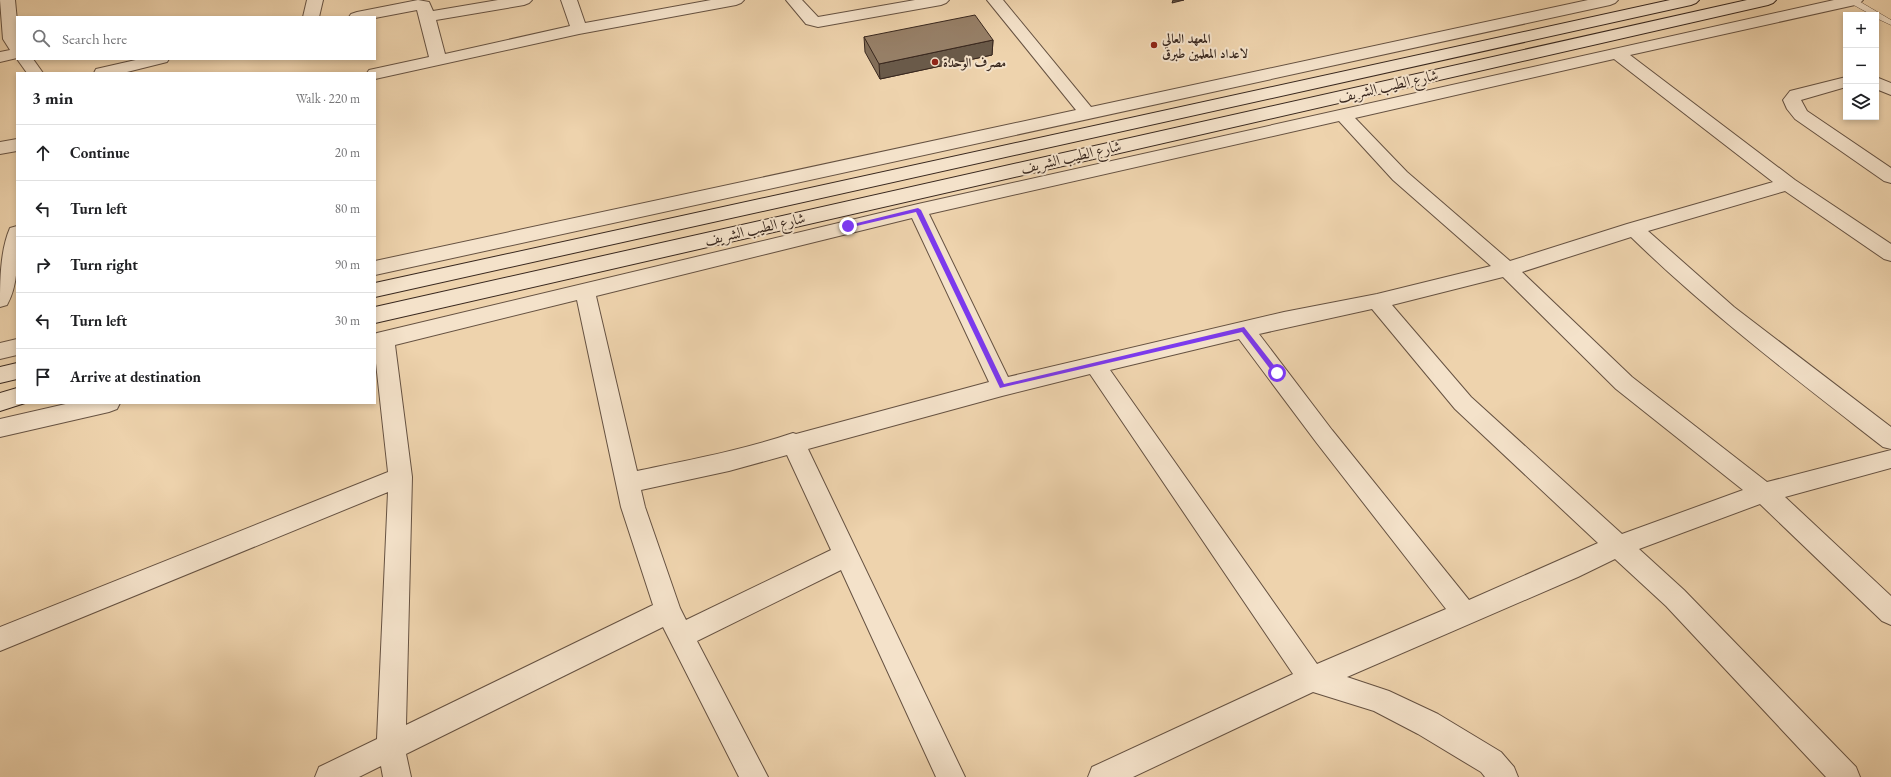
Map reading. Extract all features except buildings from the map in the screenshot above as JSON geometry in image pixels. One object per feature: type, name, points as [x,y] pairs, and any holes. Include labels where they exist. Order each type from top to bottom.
[{"type":"street","points":[[7,0],[11,38],[16,46]]},
{"type":"street","points":[[311,16],[315,0]]},
{"type":"street","points":[[428,17],[524,0]]},
{"type":"street","points":[[569,0],[579,29]]},
{"type":"street","points":[[376,74],[579,29],[736,0]]},
{"type":"street","points":[[794,0],[812,21],[818,22],[941,0]]},
{"type":"street","points":[[995,0],[1088,114]]},
{"type":"street","points":[[376,268],[1610,0]]},
{"type":"street","name":"شارع الطيب الشريف","points":[[376,290],[1691,0]]},
{"type":"street","name":"شارع الطيب الشريف","points":[[376,315],[1768,0]]},
{"type":"street","points":[[397,777],[391,747],[400,477],[379,340],[918,210],[1854,1]]},
{"type":"street","points":[[362,16],[418,5],[425,7],[438,59]]},
{"type":"street","points":[[0,57],[16,53]]},
{"type":"street","points":[[1618,54],[1788,184],[1891,254]]},
{"type":"street","points":[[26,60],[34,72]]},
{"type":"street","points":[[106,72],[157,60]]},
{"type":"street","points":[[1879,73],[1891,70]]},
{"type":"street","points":[[1843,83],[1800,93],[1793,97],[1793,105],[1801,114],[1891,177]]},
{"type":"street","points":[[1879,84],[1891,90]]},
{"type":"street","points":[[1343,115],[1400,176],[1507,270],[1624,383],[1764,493],[1891,613]]},
{"type":"street","points":[[0,148],[16,145]]},
{"type":"street","points":[[628,484],[729,460],[1002,387],[1507,270],[1634,229],[1788,184]]},
{"type":"street","points":[[918,210],[1002,387]]},
{"type":"street","points":[[1634,229],[1665,260],[1722,310],[1891,440]]},
{"type":"street","points":[[0,300],[16,237]]},
{"type":"street","points":[[585,291],[633,506],[668,611],[754,777]]},
{"type":"street","points":[[1377,301],[1463,403],[1675,598],[1846,777]]},
{"type":"street","points":[[1244,330],[1324,436],[1465,614]]},
{"type":"street","points":[[0,351],[16,347]]},
{"type":"street","points":[[1094,365],[1312,679],[1379,700],[1428,724],[1491,762],[1504,777]]},
{"type":"street","points":[[0,375],[16,371]]},
{"type":"street","points":[[0,402],[16,397]]},
{"type":"street","points":[[0,428],[105,404]]},
{"type":"street","points":[[793,442],[951,777]]},
{"type":"street","points":[[1102,777],[1312,679],[1569,569],[1617,546],[1764,493],[1891,459]]},
{"type":"street","points":[[0,638],[400,477]]},
{"type":"street","points":[[680,636],[846,555]]},
{"type":"street","points":[[329,777],[668,611]]},
{"type":"lane","points":[[1854,1],[1891,23]]},
{"type":"place","name":"المعهد العالي لاعداد المعلمين طبرق","points":[[1154,45]]},
{"type":"place","name":"مصرف الوحدة","points":[[935,62]]},
{"type":"route","points":[[848,226],[918,210],[1002,387],[1244,330],[1277,373]]}]
